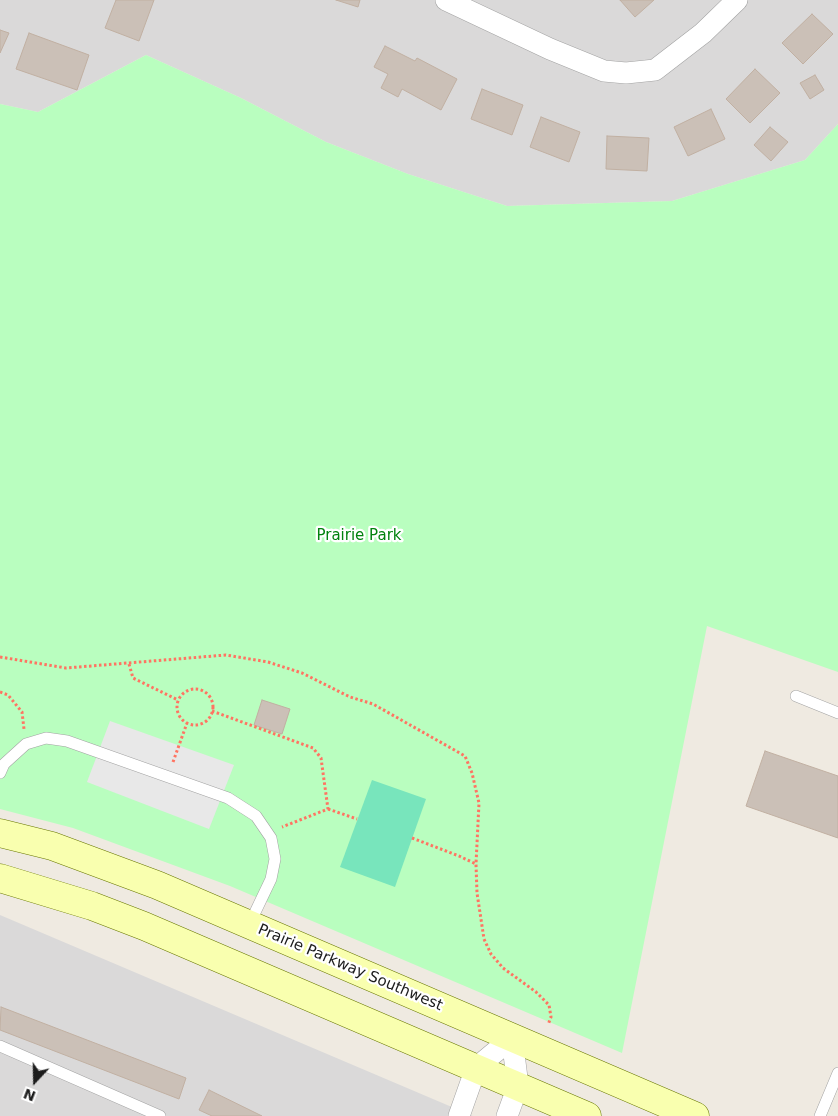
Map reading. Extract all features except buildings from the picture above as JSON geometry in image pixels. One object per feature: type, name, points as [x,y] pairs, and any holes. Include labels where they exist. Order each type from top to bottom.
[{"type":"street","points":[[446,0],[505,30],[604,71],[626,73],[655,70],[704,34],[737,0]]},
{"type":"street","name":"Prairie Parkway Southwest","points":[[0,833],[52,846],[157,885],[695,1116]]},
{"type":"street","points":[[0,878],[92,906],[144,926],[587,1116]]},
{"type":"street","points":[[459,1116],[476,1068],[512,1038]]},
{"type":"street","points":[[507,1116],[518,1086],[512,1038]]},
{"type":"lane","points":[[796,696],[838,714]]},
{"type":"lane","points":[[0,773],[4,764],[26,744],[46,738],[67,741],[228,798],[256,816],[269,834],[275,860],[271,879],[249,925]]},
{"type":"lane","points":[[0,1046],[160,1116]]},
{"type":"lane","points":[[820,1116],[838,1073]]},
{"type":"path","points":[[0,657],[66,668],[226,656],[268,662],[302,673],[350,697],[373,704],[465,756],[472,773],[479,803],[476,864],[484,939],[491,954],[503,968],[536,992],[549,1005],[551,1017],[548,1025]]},
{"type":"path","points":[[128,664],[133,678],[178,700]]},
{"type":"path","points":[[190,690],[201,690],[210,698],[212,711],[203,723],[187,723],[178,713],[178,700],[190,690]]},
{"type":"path","points":[[0,692],[8,695],[22,712],[26,744]]},
{"type":"path","points":[[212,711],[314,748],[322,758],[328,809]]},
{"type":"path","points":[[168,777],[187,723]]},
{"type":"path","points":[[269,834],[328,809],[357,819]]},
{"type":"path","points":[[412,838],[476,864]]},
{"type":"shaded area","points":[[0,0],[838,0],[838,124],[805,160],[672,201],[507,206],[408,174],[326,142],[241,98],[146,55],[38,112],[0,104]]},
{"type":"shaded area","points":[[110,721],[234,765],[209,829],[87,782]]},
{"type":"shaded area","points":[[0,915],[473,1116],[0,1116]]},
{"type":"green space","name":"Prairie Park","points":[[146,55],[241,98],[326,142],[408,174],[507,206],[672,201],[805,160],[838,124],[838,672],[707,626],[622,1053],[230,886],[73,828],[0,809],[0,104],[38,112]]},
{"type":"green space","points":[[372,780],[426,799],[395,887],[340,867]]}]
